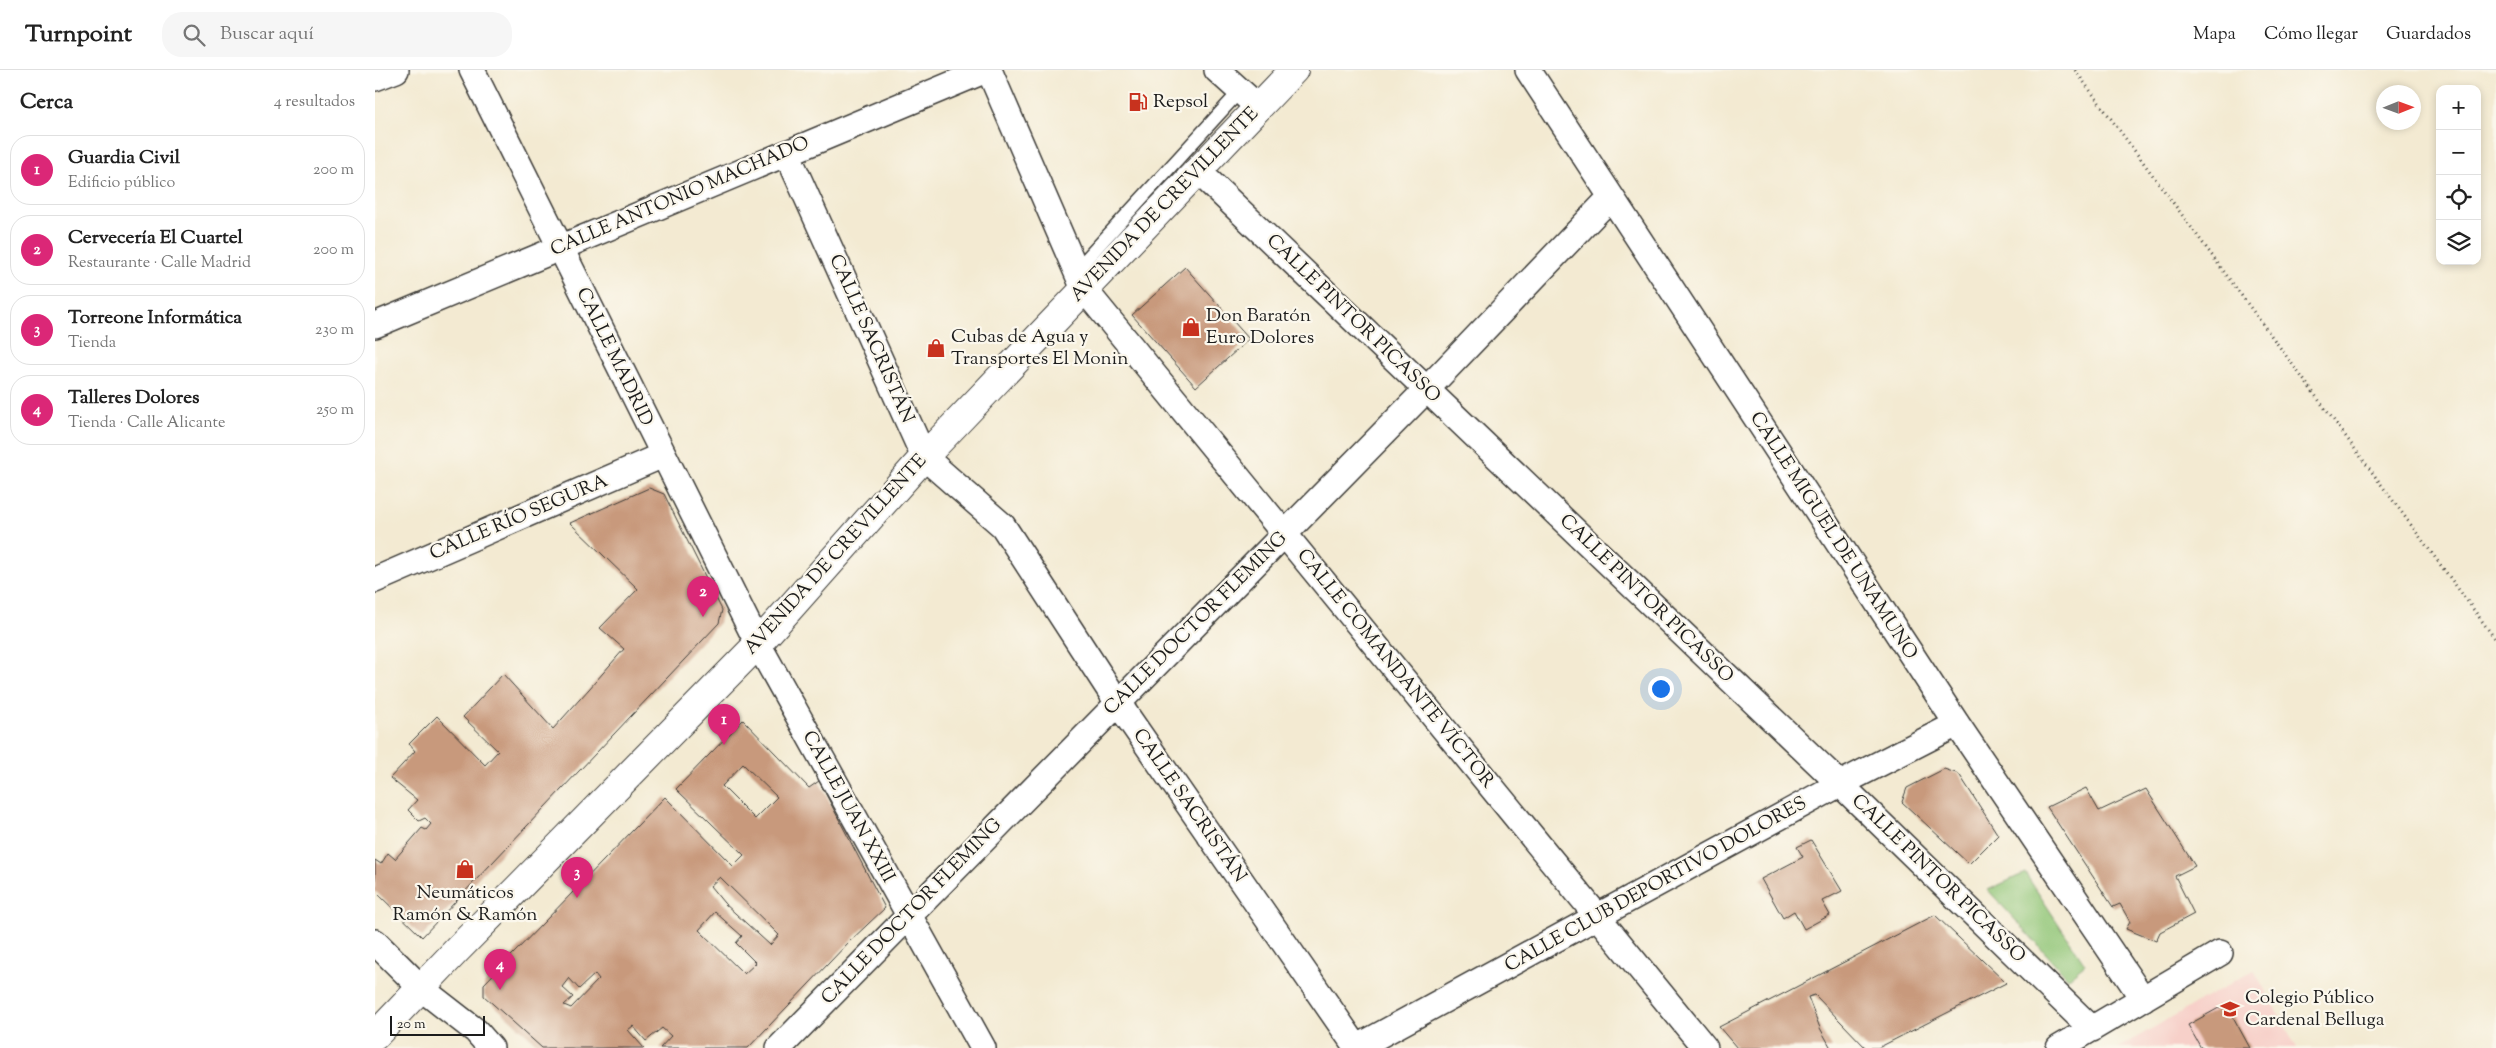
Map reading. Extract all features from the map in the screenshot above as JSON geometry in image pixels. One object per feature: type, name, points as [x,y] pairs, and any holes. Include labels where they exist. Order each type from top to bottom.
[{"type":"street","points":[[375,78],[396,70]]},
{"type":"street","name":"CALLE MADRID","points":[[472,70],[758,644]]},
{"type":"street","name":"CALLE ANTONIO MACHADO","points":[[375,325],[988,70]]},
{"type":"street","name":"CALLE COMANDANTE VÍCTOR","points":[[988,70],[1080,280],[1284,535],[1705,1048]]},
{"type":"street","points":[[1217,70],[1249,99]]},
{"type":"street","name":"AVENIDA DE CREVILLENTE","points":[[375,1036],[422,989],[458,948],[758,644],[1080,280],[1198,171],[1249,99],[1294,70]]},
{"type":"street","name":"CALLE MIGUEL DE UNAMUNO","points":[[1528,70],[1957,724],[2143,998]]},
{"type":"street","name":"CALLE SACRISTÁN","points":[[787,152],[924,457],[1003,526],[1118,703],[1357,1048]]},
{"type":"street","name":"CALLE PINTOR PICASSO","points":[[1198,171],[1840,784],[2091,1029]]},
{"type":"street","name":"CALLE DOCTOR FLEMING","points":[[779,1048],[1426,390],[1611,197]]},
{"type":"street","name":"CALLE RÍO SEGURA","points":[[375,580],[663,455]]},
{"type":"street","name":"CALLE JUAN XXIII","points":[[758,644],[983,1048]]},
{"type":"street","name":"CALLE CLUB DEPORTIVO DOLORES","points":[[1357,1048],[1840,784],[1957,724]]},
{"type":"street","points":[[375,942],[422,989],[475,1031],[491,1048]]},
{"type":"street","points":[[2059,1048],[2220,953]]},
{"type":"lane","points":[[1080,280],[1249,99]]},
{"type":"path","points":[[2075,70],[2496,640]]},
{"type":"shaded area","name":"Colegio Público Cardenal Belluga","points":[[2254,970],[2297,1048],[2118,1048]]},
{"type":"green space","points":[[2025,873],[2085,964],[2068,978],[1988,890]]},
{"type":"building","name":"Don Baratón Euro Dolores","points":[[1185,267],[1249,339],[1196,387],[1132,315]]},
{"type":"building","points":[[649,488],[664,494],[722,610],[719,623],[422,937],[375,891],[375,860],[381,864],[388,853],[395,859],[422,828],[426,830],[431,824],[425,818],[419,821],[408,810],[417,800],[390,778],[415,751],[409,744],[437,716],[485,765],[498,751],[463,717],[503,674],[553,729],[589,689],[624,649],[600,628],[638,589],[570,523]]},
{"type":"building","points":[[743,720],[809,788],[819,781],[885,908],[849,942],[748,1048],[660,1048],[671,1036],[662,1028],[646,1041],[633,1026],[628,1030],[644,1048],[542,1048],[484,996],[484,984],[665,797],[733,866],[744,855],[676,789]],"holes":[[[743,764],[777,797],[755,819],[722,786]],[[720,877],[779,935],[770,945],[724,903],[710,886]],[[715,912],[742,936],[736,943],[756,963],[744,974],[699,930]],[[595,974],[599,979],[571,1008],[564,1005],[573,997],[562,987],[569,978],[579,989]]]},
{"type":"building","points":[[1944,769],[1959,774],[1998,835],[1969,864],[1902,802],[1907,788]]},
{"type":"building","points":[[2086,788],[2099,811],[2146,789],[2195,866],[2175,876],[2194,914],[2160,932],[2156,941],[2126,929],[2130,922],[2120,904],[2113,907],[2047,807]]},
{"type":"building","points":[[1811,840],[1842,891],[1822,901],[1830,915],[1804,929],[1794,911],[1783,918],[1761,879],[1803,857],[1797,847]]},
{"type":"building","points":[[1935,915],[2006,983],[1878,1048],[1866,1048],[1815,995],[1808,997],[1820,1028],[1831,1048],[1737,1048],[1719,1027]]},
{"type":"building","points":[[2226,1004],[2250,1048],[2201,1048],[2188,1025]]},
{"type":"place","name":"Repsol","points":[[1138,102]]},
{"type":"place","name":"Don Baratón Euro Dolores","points":[[1191,327]]},
{"type":"place","name":"Cubas de Agua y Transportes El Monin","points":[[936,348]]},
{"type":"place","name":"Cervecería El Cuartel","points":[[703,617]]},
{"type":"place","name":"Guardia Civil","points":[[724,745]]},
{"type":"place","name":"Neumáticos Ramón & Ramón","points":[[465,869]]},
{"type":"place","name":"Torreone Informática","points":[[577,898]]},
{"type":"place","name":"Talleres Dolores","points":[[500,990]]},
{"type":"place","name":"Colegio Público Cardenal Belluga","points":[[2230,1009]]}]
